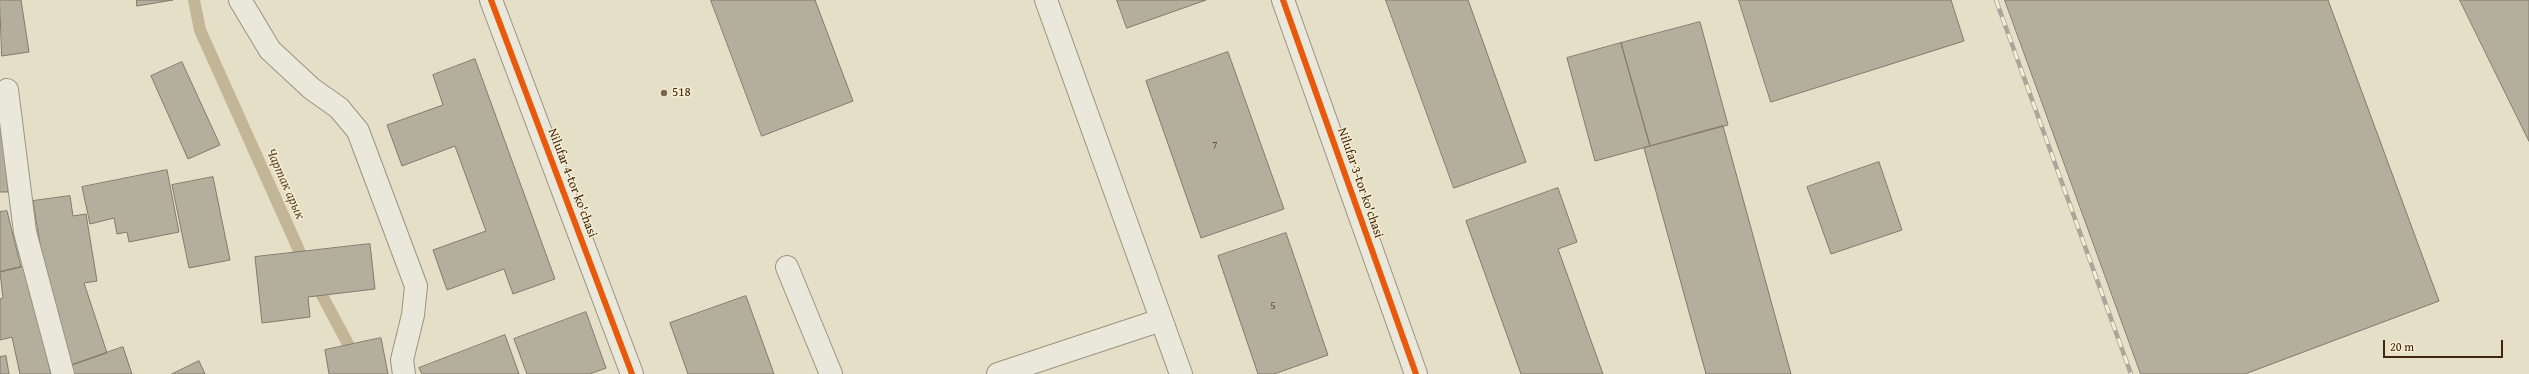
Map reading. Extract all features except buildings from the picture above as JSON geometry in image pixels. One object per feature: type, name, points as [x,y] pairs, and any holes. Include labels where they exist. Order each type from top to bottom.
[{"type":"street","points":[[240,0],[270,50],[312,89],[339,108],[358,131],[416,286],[416,299],[402,360],[404,374]]},
{"type":"street","name":"Nilufar 4-tor ko'chasi","points":[[491,0],[632,374]]},
{"type":"street","points":[[1046,0],[1181,374]]},
{"type":"street","name":"Nilufar 3-tor ko'chasi","points":[[1283,0],[1416,374]]},
{"type":"street","points":[[7,90],[25,232],[63,374]]},
{"type":"street","points":[[787,267],[831,374]]},
{"type":"street","points":[[998,374],[1161,320]]},
{"type":"waterway","name":"Чартак арык","points":[[194,0],[200,30],[306,266]]},
{"type":"waterway","name":"Чартак арык","points":[[315,282],[364,374]]},
{"type":"railway","points":[[1996,0],[2131,374]]},
{"type":"cycle path","points":[[491,0],[632,374]]},
{"type":"cycle path","points":[[1283,0],[1416,374]]},
{"type":"place","name":"518","points":[[664,93]]}]
